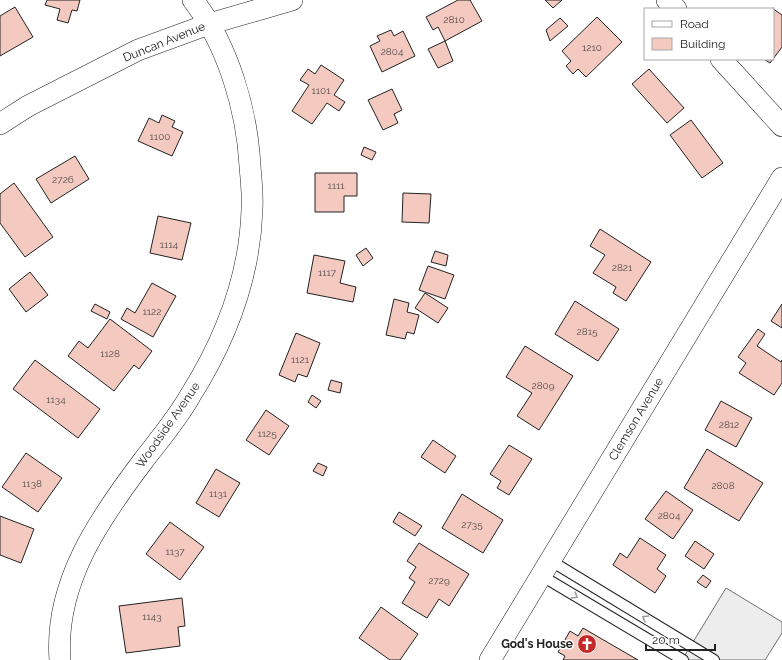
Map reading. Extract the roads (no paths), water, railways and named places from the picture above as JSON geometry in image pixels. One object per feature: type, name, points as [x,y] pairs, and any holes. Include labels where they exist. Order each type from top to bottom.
[{"type":"street","name":"Woodside Avenue","points":[[60,660],[59,642],[63,611],[68,589],[82,555],[100,521],[181,410],[202,377],[230,321],[244,276],[251,230],[252,207],[249,147],[241,102],[230,70],[209,24],[193,0]]},
{"type":"street","name":"Duncan Avenue","points":[[0,124],[28,106],[138,50],[209,24],[292,0]]},
{"type":"street","points":[[667,0],[675,8]]},
{"type":"street","points":[[722,60],[782,126]]},
{"type":"street","name":"Clemson Avenue","points":[[490,660],[782,178]]},
{"type":"lane","points":[[546,568],[683,660]]},
{"type":"lane","points":[[546,568],[714,660]]},
{"type":"place","name":"God's House","points":[[587,644]]}]
